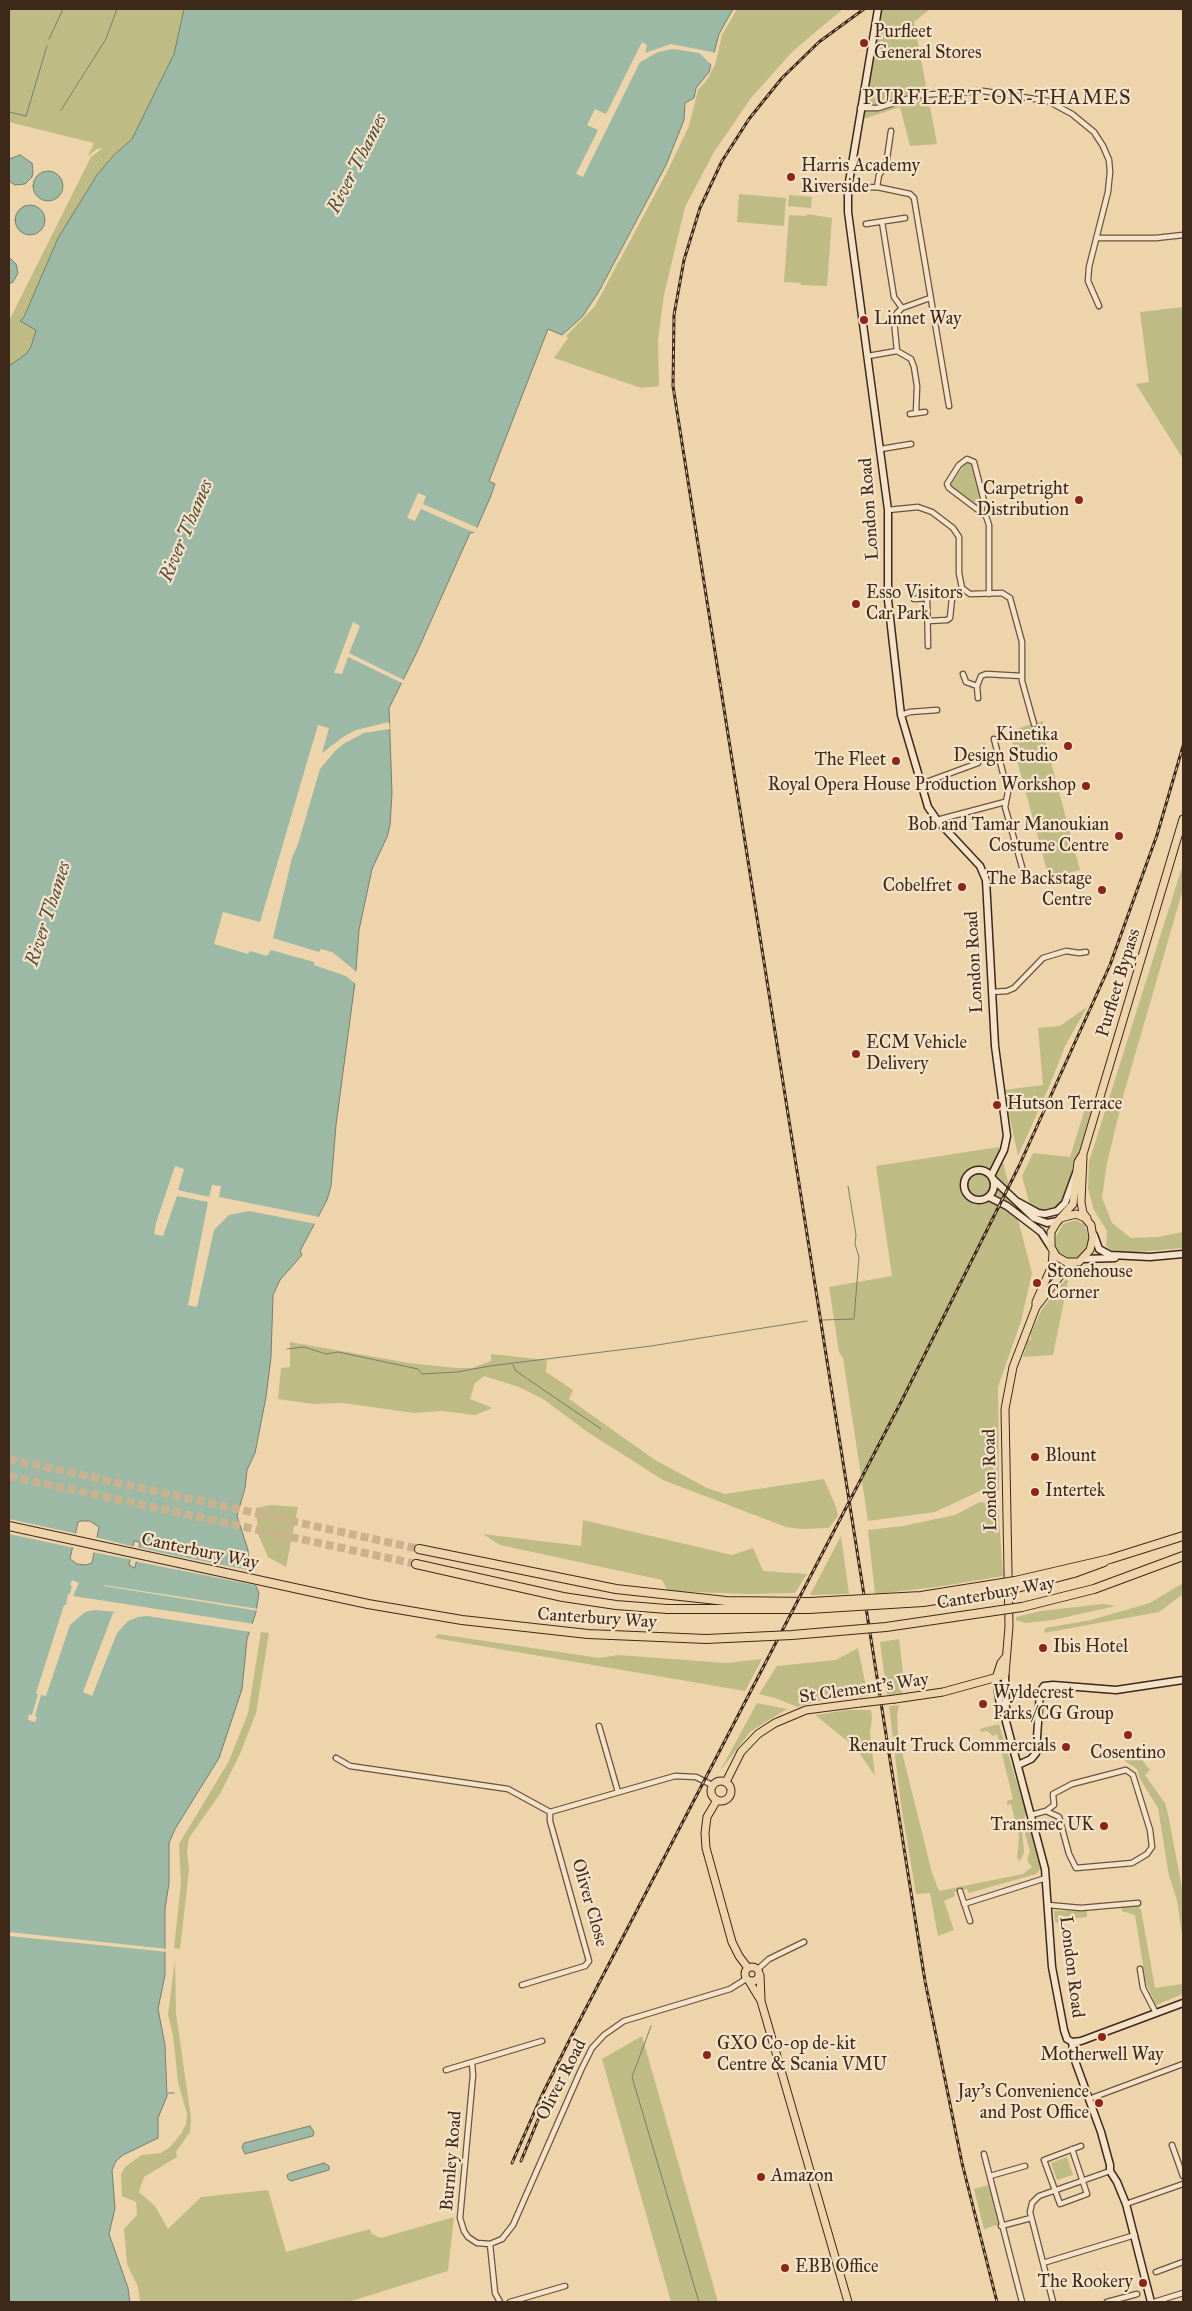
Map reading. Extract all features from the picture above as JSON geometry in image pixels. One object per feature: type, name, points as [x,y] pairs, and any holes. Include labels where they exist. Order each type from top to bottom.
[{"type":"highway","name":"Canterbury Way","points":[[9,1526],[368,1604],[462,1620],[588,1634],[706,1639],[783,1636],[886,1627],[1022,1607],[1094,1589],[1183,1556]]},
{"type":"highway","name":"Canterbury Way","points":[[416,1564],[563,1597],[616,1605],[667,1609],[782,1606],[895,1598],[1016,1584],[1110,1559],[1183,1536]]},
{"type":"highway","name":"Canterbury Way","points":[[419,1548],[616,1590],[782,1606]]},
{"type":"main road","name":"Purfleet Bypass","points":[[1059,1219],[1073,1204],[1078,1162],[1083,1154],[1183,820]]},
{"type":"main road","name":"Purfleet Bypass","points":[[1083,1154],[1082,1202],[1083,1212],[1089,1221]]},
{"type":"main road","points":[[1076,1214],[1089,1221],[1094,1234],[1090,1250],[1082,1259],[1074,1263],[1062,1260],[1052,1249],[1052,1232],[1059,1219],[1076,1214]]},
{"type":"main road","name":"London Road","points":[[1036,1307],[1036,1302],[1053,1263],[1052,1249]]},
{"type":"main road","name":"London Road","points":[[1005,1675],[1009,1626],[1005,1409],[1013,1367],[1036,1307],[1063,1272],[1074,1263]]},
{"type":"main road","name":"London Road","points":[[996,1678],[1001,1663],[1005,1658]]},
{"type":"main road","name":"St Clement's Way","points":[[717,1800],[722,1800],[729,1796],[730,1788],[726,1782],[741,1752],[758,1734],[775,1723],[806,1710],[943,1692],[1005,1675]]},
{"type":"main road","points":[[726,1782],[717,1781],[712,1785],[711,1792],[717,1800],[707,1817],[706,1848],[732,1942],[748,1968]]},
{"type":"main road","points":[[748,1968],[754,1967],[759,1972],[761,2001],[848,2302]]},
{"type":"main road","points":[[748,1968],[745,1974],[747,1980],[761,2001]]},
{"type":"main road","points":[[747,1980],[755,1981],[759,1972]]},
{"type":"street","name":"London Road","points":[[878,9],[848,188],[848,212],[888,510],[888,600],[901,714],[928,806],[937,820],[980,866],[985,876],[996,1054],[1007,1136],[1004,1150],[996,1162],[992,1178]]},
{"type":"street","points":[[860,108],[878,108],[920,95],[983,91],[1048,101],[1072,114],[1094,132],[1109,160],[1108,192],[1098,238],[1089,267],[1088,281],[1099,306]]},
{"type":"street","points":[[877,187],[879,175],[886,165],[891,131]]},
{"type":"street","points":[[848,188],[877,187],[910,194],[914,198],[949,406]]},
{"type":"street","points":[[866,224],[906,218]]},
{"type":"street","points":[[882,222],[894,297],[902,308]]},
{"type":"street","points":[[1098,238],[1156,238],[1183,235]]},
{"type":"street","points":[[897,351],[894,320],[897,313],[902,308],[930,298]]},
{"type":"street","points":[[868,356],[897,351],[911,359],[917,386],[916,413]]},
{"type":"street","points":[[910,414],[925,412]]},
{"type":"street","points":[[880,449],[911,444]]},
{"type":"street","points":[[981,511],[984,501],[974,462],[967,459],[959,465],[947,484],[949,488],[986,516],[989,525],[989,594]]},
{"type":"street","points":[[888,510],[918,507],[932,512],[954,528],[959,537],[959,572],[962,588],[970,594],[1002,593],[1010,598],[1022,639],[1022,676],[1034,724]]},
{"type":"street","points":[[928,621],[947,620],[950,618],[952,598],[962,588]]},
{"type":"street","points":[[914,599],[927,598],[928,646]]},
{"type":"street","points":[[963,674],[966,682],[977,686]]},
{"type":"street","points":[[978,698],[977,686],[981,676],[986,674],[1022,676]]},
{"type":"street","points":[[901,714],[937,710]]},
{"type":"street","points":[[994,740],[1008,792],[1005,802],[1026,881]]},
{"type":"street","points":[[921,784],[978,763]]},
{"type":"street","points":[[937,820],[1005,802]]},
{"type":"street","points":[[992,992],[1004,992],[1014,988],[1043,958],[1066,951],[1086,952]]},
{"type":"street","points":[[992,1178],[993,1190],[989,1197],[982,1200],[973,1199],[966,1194],[964,1181],[969,1174],[982,1170],[996,1162]]},
{"type":"street","points":[[982,1170],[992,1178],[999,1188],[1018,1202],[1038,1213],[1045,1214],[1057,1210],[1065,1203],[1077,1172]]},
{"type":"street","points":[[989,1197],[1007,1206],[1041,1232],[1052,1249]]},
{"type":"street","points":[[1018,1202],[1034,1218],[1040,1221],[1050,1224],[1059,1219]]},
{"type":"street","points":[[1094,1234],[1101,1250],[1118,1257]]},
{"type":"street","points":[[1082,1259],[1183,1254]]},
{"type":"street","name":"London Road","points":[[1004,1714],[1006,1710],[1005,1675]]},
{"type":"street","name":"London Road","points":[[996,1678],[1001,1711],[1004,1714],[1018,1765],[1046,1878],[1052,1967],[1064,2030],[1067,2039],[1072,2042],[1074,2058],[1104,2143],[1110,2171],[1126,2204],[1153,2302]]},
{"type":"street","points":[[1018,1765],[1032,1759],[1036,1753],[1040,1692],[1044,1686],[1053,1684],[1116,1690],[1183,1680]]},
{"type":"street","points":[[599,1726],[618,1792]]},
{"type":"street","points":[[336,1758],[350,1766],[508,1789],[550,1812],[681,1775],[696,1777],[712,1785]]},
{"type":"street","points":[[1031,1815],[1046,1811],[1054,1805],[1052,1794],[1072,1784],[1126,1770],[1133,1775],[1150,1830],[1152,1847],[1146,1854],[1132,1863],[1076,1868],[1069,1854],[1059,1816],[1046,1811]]},
{"type":"street","name":"Oliver Close","points":[[522,1985],[585,1966],[589,1962],[550,1821],[550,1812]]},
{"type":"street","points":[[964,1904],[1046,1878]]},
{"type":"street","points":[[960,1892],[970,1921]]},
{"type":"street","points":[[1048,1905],[1082,1908],[1138,1903]]},
{"type":"street","points":[[759,1972],[769,1959],[804,1942]]},
{"type":"street","points":[[1140,1969],[1143,1988],[1156,2013]]},
{"type":"street","name":"Oliver Road","points":[[490,2244],[502,2240],[513,2225],[569,2095],[592,2048],[604,2035],[624,2020],[724,1991],[747,1980]]},
{"type":"street","points":[[1072,2042],[1081,2041],[1183,2003]]},
{"type":"street","points":[[446,2070],[542,2041]]},
{"type":"street","name":"Burnley Road","points":[[472,2063],[473,2075],[460,2218],[462,2227],[468,2237],[477,2243],[490,2244]]},
{"type":"street","points":[[1089,2099],[1183,2064]]},
{"type":"street","points":[[1172,2145],[1183,2176]]},
{"type":"street","points":[[1072,2150],[1087,2194],[1060,2204],[1044,2160],[1081,2146]]},
{"type":"street","points":[[984,2154],[1022,2302]]},
{"type":"street","points":[[990,2176],[1025,2166]]},
{"type":"street","points":[[1053,2302],[1031,2218],[1030,2207],[1034,2200],[1110,2171]]},
{"type":"street","points":[[1126,2204],[1183,2184]]},
{"type":"street","points":[[1002,2226],[1031,2218]]},
{"type":"street","points":[[1043,2263],[1135,2235]]},
{"type":"street","points":[[490,2244],[495,2292],[500,2302]]},
{"type":"street","points":[[1156,2272],[1183,2262]]},
{"type":"street","points":[[510,2302],[565,2286]]},
{"type":"street","points":[[1153,2302],[1183,2293]]},
{"type":"street","points":[[1107,2302],[1138,2294]]},
{"type":"shaded area","points":[[9,9],[223,9],[9,438],[10,319],[91,157],[103,148],[97,149],[88,156],[94,143],[9,122]]},
{"type":"shaded area","points":[[737,9],[843,9],[793,51],[751,98],[714,152],[685,207],[664,295],[658,340],[659,386],[641,388],[554,358],[568,338],[566,336],[595,306],[667,172],[689,126],[698,90],[706,81],[715,65],[722,35]]},
{"type":"shaded area","points":[[882,9],[930,9],[914,22],[937,144],[910,146],[900,107],[863,119]]},
{"type":"shaded area","points":[[739,194],[786,198],[784,226],[737,222]]},
{"type":"shaded area","points":[[789,195],[812,197],[811,208],[788,206]]},
{"type":"shaded area","points":[[807,214],[832,218],[827,286],[784,282],[789,215],[806,216]]},
{"type":"shaded area","points":[[1183,307],[1183,459],[1136,384],[1149,382],[1140,312]]},
{"type":"shaded area","points":[[967,461],[971,462],[982,504],[978,507],[950,485]]},
{"type":"shaded area","points":[[1043,721],[1044,736],[1080,870],[1049,878],[1009,731]]},
{"type":"shaded area","points":[[1183,864],[1183,889],[1124,1093],[1107,1163],[1102,1198],[1112,1223],[1131,1238],[1158,1237],[1183,1232],[1183,1248],[1116,1254],[1106,1246],[1107,1231],[1094,1210],[1088,1188],[1089,1162]]},
{"type":"shaded area","points":[[1087,1007],[1065,1046],[1018,1156],[1004,1090],[1043,1085],[1038,1028],[1060,1026]]},
{"type":"shaded area","points":[[1088,1099],[1094,1102],[1065,1200],[1056,1210],[1043,1212],[1034,1210],[1029,1202],[1022,1176],[1033,1153],[1070,1157]]},
{"type":"shaded area","points":[[999,1147],[1032,1273],[1021,1321],[998,1387],[999,1490],[980,1491],[935,1512],[868,1521],[843,1358],[839,1352],[829,1287],[892,1276],[876,1166]]},
{"type":"shaded area","points":[[1076,1220],[1085,1225],[1089,1241],[1086,1250],[1076,1260],[1068,1260],[1061,1257],[1055,1249],[1056,1237],[1063,1224]]},
{"type":"shaded area","points":[[1066,1279],[1068,1281],[1053,1355],[1023,1357],[1028,1340],[1031,1340],[1031,1333],[1042,1309]]},
{"type":"shaded area","points":[[290,1342],[409,1363],[456,1368],[472,1368],[491,1361],[491,1354],[547,1360],[546,1372],[573,1390],[569,1399],[655,1460],[707,1488],[725,1494],[824,1479],[838,1516],[829,1528],[801,1529],[786,1527],[663,1480],[589,1433],[543,1399],[519,1387],[484,1376],[475,1383],[470,1399],[493,1408],[475,1415],[442,1411],[414,1413],[343,1403],[313,1404],[278,1399],[281,1368],[290,1367]]},
{"type":"shaded area","points":[[980,1502],[998,1504],[1003,1576],[937,1587],[875,1594],[868,1530],[903,1526],[955,1515]]},
{"type":"shaded area","points":[[270,1505],[298,1507],[286,1567],[268,1557],[258,1534],[256,1508]]},
{"type":"shaded area","points":[[583,1520],[732,1555],[753,1548],[763,1571],[807,1574],[795,1593],[748,1594],[668,1591],[662,1580],[500,1545],[483,1534],[581,1546]]},
{"type":"shaded area","points":[[841,1536],[849,1594],[810,1595]]},
{"type":"shaded area","points":[[1183,1583],[1183,1594],[1159,1612],[1044,1633],[1045,1628],[1091,1620],[1150,1603]]},
{"type":"shaded area","points":[[1102,1604],[1116,1606],[1053,1620],[1025,1623],[1016,1620],[1016,1617],[1041,1611]]},
{"type":"shaded area","points":[[261,1632],[269,1633],[256,1713],[240,1754],[220,1794],[189,1838],[187,1851],[189,1870],[180,1949],[174,1948],[181,1883],[179,1844],[229,1761],[248,1713]]},
{"type":"shaded area","points":[[438,1634],[599,1658],[618,1655],[726,1663],[762,1659],[745,1691],[435,1638]]},
{"type":"shaded area","points":[[899,1639],[904,1681],[902,1694],[887,1695],[880,1642]]},
{"type":"shaded area","points":[[858,1648],[868,1696],[825,1699],[797,1707],[759,1694],[777,1666],[836,1660]]},
{"type":"shaded area","points":[[757,1703],[787,1709],[751,1731],[720,1771]]},
{"type":"shaded area","points":[[899,1705],[897,1715],[898,1736],[932,1873],[939,1891],[1023,1874],[1032,1867],[1027,1860],[1030,1851],[1025,1834],[1028,1821],[1040,1869],[1036,1874],[969,1893],[967,1889],[954,1892],[955,1896],[944,1901],[954,1930],[938,1936],[930,1893],[916,1894],[901,1805],[889,1706]]},
{"type":"shaded area","points":[[848,1710],[871,1710],[870,1733],[875,1776],[856,1748],[815,1715]]},
{"type":"shaded area","points":[[999,1724],[1026,1813],[1022,1828],[1024,1852],[1020,1861],[1017,1858],[1019,1837],[1011,1804],[1007,1805],[1007,1801],[1013,1799],[997,1734],[993,1736],[987,1731],[981,1732],[980,1729]]},
{"type":"shaded area","points":[[1139,1756],[1150,1770],[1145,1775],[1165,1803],[1168,1814],[1183,1893],[1183,1942],[1177,1900],[1169,1876],[1158,1808],[1140,1779],[1137,1769],[1122,1759]]},
{"type":"shaded area","points":[[1138,1905],[1141,1910],[1155,1988],[1183,1984],[1183,1994],[1156,2005],[1146,1983],[1135,1915],[1122,1911],[1121,1906]]},
{"type":"shaded area","points":[[1087,1910],[1087,1917],[1066,1919],[1056,1923],[1055,1921],[1054,1911]]},
{"type":"shaded area","points":[[175,1960],[176,2013],[191,2118],[190,2132],[176,2152],[177,2157],[144,2177],[139,2192],[155,2206],[168,2229],[201,2197],[268,2190],[286,2252],[370,2229],[372,2234],[381,2238],[454,2217],[448,2271],[348,2302],[140,2302],[138,2287],[127,2264],[124,2229],[137,2215],[136,2202],[122,2196],[121,2174],[125,2167],[142,2155],[161,2153],[170,2147],[181,2134],[186,2124],[187,2114],[178,2082],[173,2035],[168,2015]]},
{"type":"shaded area","points":[[642,2036],[718,2302],[671,2302],[602,2059]]},
{"type":"shaded area","points":[[1067,2157],[1073,2175],[1057,2180],[1051,2163]]},
{"type":"shaded area","points":[[988,2185],[999,2223],[984,2229],[974,2189]]},
{"type":"water","name":"River Thames","points":[[184,9],[733,9],[719,34],[709,72],[696,88],[694,98],[685,103],[684,120],[666,165],[598,293],[582,317],[562,335],[548,329],[489,481],[495,484],[490,498],[475,532],[470,533],[417,652],[389,708],[392,794],[390,825],[387,837],[372,869],[359,930],[355,982],[336,1125],[331,1186],[327,1200],[300,1251],[302,1255],[280,1280],[273,1295],[271,1357],[266,1397],[255,1453],[247,1470],[245,1488],[237,1516],[248,1550],[250,1583],[255,1584],[259,1593],[256,1612],[247,1639],[242,1689],[219,1758],[175,1829],[169,1843],[169,1883],[165,1909],[165,1975],[158,2009],[165,2045],[167,2096],[158,2118],[158,2138],[123,2155],[116,2161],[112,2170],[115,2208],[109,2234],[128,2288],[130,2302],[9,2302],[9,366],[26,354],[31,347],[36,330],[20,321],[24,317],[58,238],[97,175],[114,155],[132,139],[174,54]],"holes":[[[90,1521],[99,1527],[92,1563],[86,1565],[77,1564],[70,1559],[78,1522]],[[134,1541],[140,1542],[135,1568],[129,1565]]]},
{"type":"water","points":[[20,155],[32,163],[33,172],[32,177],[25,184],[15,185],[9,181],[9,159]]},
{"type":"water","points":[[48,171],[54,172],[62,180],[62,192],[54,200],[48,201],[42,200],[34,192],[33,186],[34,180],[42,172]]},
{"type":"water","points":[[30,205],[36,206],[44,214],[44,226],[36,234],[30,235],[24,234],[16,226],[15,220],[16,214],[24,206]]},
{"type":"water","points":[[9,257],[16,264],[18,273],[13,282],[9,284]]},
{"type":"water","points":[[310,2126],[314,2132],[313,2136],[245,2154],[242,2147],[244,2143]]},
{"type":"water","points":[[324,2163],[329,2166],[329,2170],[291,2181],[288,2179],[287,2175],[290,2173]]},
{"type":"pier","points":[[642,42],[647,45],[645,53],[671,44],[717,53],[713,66],[699,53],[673,49],[658,52],[640,62],[583,177],[576,174],[598,130],[587,125],[595,109],[606,114]]},
{"type":"pier","points":[[418,493],[426,496],[423,504],[478,528],[475,533],[421,509],[415,521],[407,518]]},
{"type":"pier","points":[[353,622],[360,626],[349,653],[406,681],[404,684],[348,657],[342,674],[334,673]]},
{"type":"pier","points":[[389,722],[390,729],[364,733],[345,743],[336,750],[320,769],[298,844],[292,858],[273,938],[319,952],[321,949],[332,952],[358,973],[357,985],[346,976],[314,965],[314,962],[271,950],[267,956],[250,951],[248,954],[214,944],[223,912],[260,922],[318,725],[329,728],[322,753],[356,730]]},
{"type":"pier","points":[[175,1166],[184,1169],[178,1190],[209,1197],[212,1185],[221,1186],[219,1197],[319,1217],[316,1224],[249,1211],[229,1215],[214,1230],[197,1307],[188,1305],[208,1202],[177,1196],[163,1236],[154,1234]]},
{"type":"pier","points":[[9,1519],[78,1534],[75,1548],[9,1534]]},
{"type":"pier","points":[[95,1537],[135,1547],[133,1560],[92,1552]]},
{"type":"pier","points":[[136,1547],[181,1557],[178,1570],[134,1561]]},
{"type":"pier","points":[[182,1557],[253,1571],[253,1581],[257,1582],[259,1586],[179,1570]]},
{"type":"pier","points":[[72,1580],[79,1583],[73,1596],[254,1624],[251,1632],[147,1616],[128,1621],[117,1633],[92,1696],[83,1692],[113,1613],[116,1612],[95,1610],[85,1612],[70,1625],[46,1696],[41,1695],[35,1722],[28,1720],[29,1714],[32,1715],[38,1694],[36,1693],[64,1605],[66,1605],[68,1594],[70,1594]]},
{"type":"pier","points":[[104,1586],[259,1609],[259,1611]]},
{"type":"pier","points":[[9,1932],[168,1949],[168,1952],[9,1936]]},
{"type":"waterway","points":[[49,39],[63,9]]},
{"type":"waterway","points":[[61,110],[106,39],[117,9]]},
{"type":"waterway","points":[[9,112],[26,116],[47,46]]},
{"type":"waterway","points":[[822,1320],[854,1319],[859,1257],[855,1244],[856,1235],[848,1186]]},
{"type":"waterway","points":[[287,1349],[304,1347],[326,1354],[338,1352],[418,1369],[422,1374],[457,1372],[490,1366],[651,1346],[807,1321]]},
{"type":"waterway","points":[[513,1365],[516,1371],[601,1429]]},
{"type":"waterway","points":[[651,2026],[632,2077],[699,2302]]},
{"type":"waterway","points":[[168,2093],[174,2093]]},
{"type":"waterway","points":[[798,2302],[806,2302]]},
{"type":"tunnel","points":[[9,1459],[419,1549]]},
{"type":"tunnel","points":[[9,1476],[416,1564]]},
{"type":"railway","points":[[864,9],[819,42],[782,78],[749,119],[722,161],[700,208],[684,260],[674,315],[673,386],[925,1981],[962,2163],[997,2302]]},
{"type":"railway","points":[[512,2163],[541,2097],[571,2037],[901,1402],[1019,1166],[1110,965],[1157,835],[1183,746]]},
{"type":"railway","points":[[521,2161],[540,2115]]},
{"type":"place","name":"Purfleet General Stores","points":[[864,43]]},
{"type":"place","name":"Harris Academy Riverside","points":[[791,177]]},
{"type":"place","name":"Linnet Way","points":[[864,320]]},
{"type":"place","name":"Carpetright Distribution","points":[[1079,500]]},
{"type":"place","name":"Esso Visitors Car Park","points":[[856,604]]},
{"type":"place","name":"Kinetika Design Studio","points":[[1068,746]]},
{"type":"place","name":"The Fleet","points":[[896,761]]},
{"type":"place","name":"Royal Opera House Production Workshop","points":[[1086,786]]},
{"type":"place","name":"Bob and Tamar Manoukian Costume Centre","points":[[1119,836]]},
{"type":"place","name":"Cobelfret","points":[[962,887]]},
{"type":"place","name":"The Backstage Centre","points":[[1102,890]]},
{"type":"place","name":"ECM Vehicle Delivery","points":[[856,1054]]},
{"type":"place","name":"Hutson Terrace","points":[[997,1105]]},
{"type":"place","name":"Stonehouse Corner","points":[[1037,1283]]},
{"type":"place","name":"Blount","points":[[1035,1457]]},
{"type":"place","name":"Intertek","points":[[1035,1492]]},
{"type":"place","name":"Ibis Hotel","points":[[1043,1648]]},
{"type":"place","name":"Wyldecrest Parks/CG Group","points":[[983,1704]]},
{"type":"place","name":"Cosentino","points":[[1128,1735]]},
{"type":"place","name":"Renault Truck Commercials","points":[[1066,1747]]},
{"type":"place","name":"Transmec UK","points":[[1104,1826]]},
{"type":"place","name":"Motherwell Way","points":[[1102,2037]]},
{"type":"place","name":"GXO Co-op de-kit Centre & Scania VMU","points":[[707,2055]]},
{"type":"place","name":"Jay's Convenience and Post Office","points":[[1099,2103]]},
{"type":"place","name":"Amazon","points":[[761,2177]]},
{"type":"place","name":"EBB Office","points":[[785,2268]]},
{"type":"place","name":"The Rookery","points":[[1143,2283]]},
{"type":"district","name":"PURFLEET-ON-THAMES","points":[[997,99]]}]
